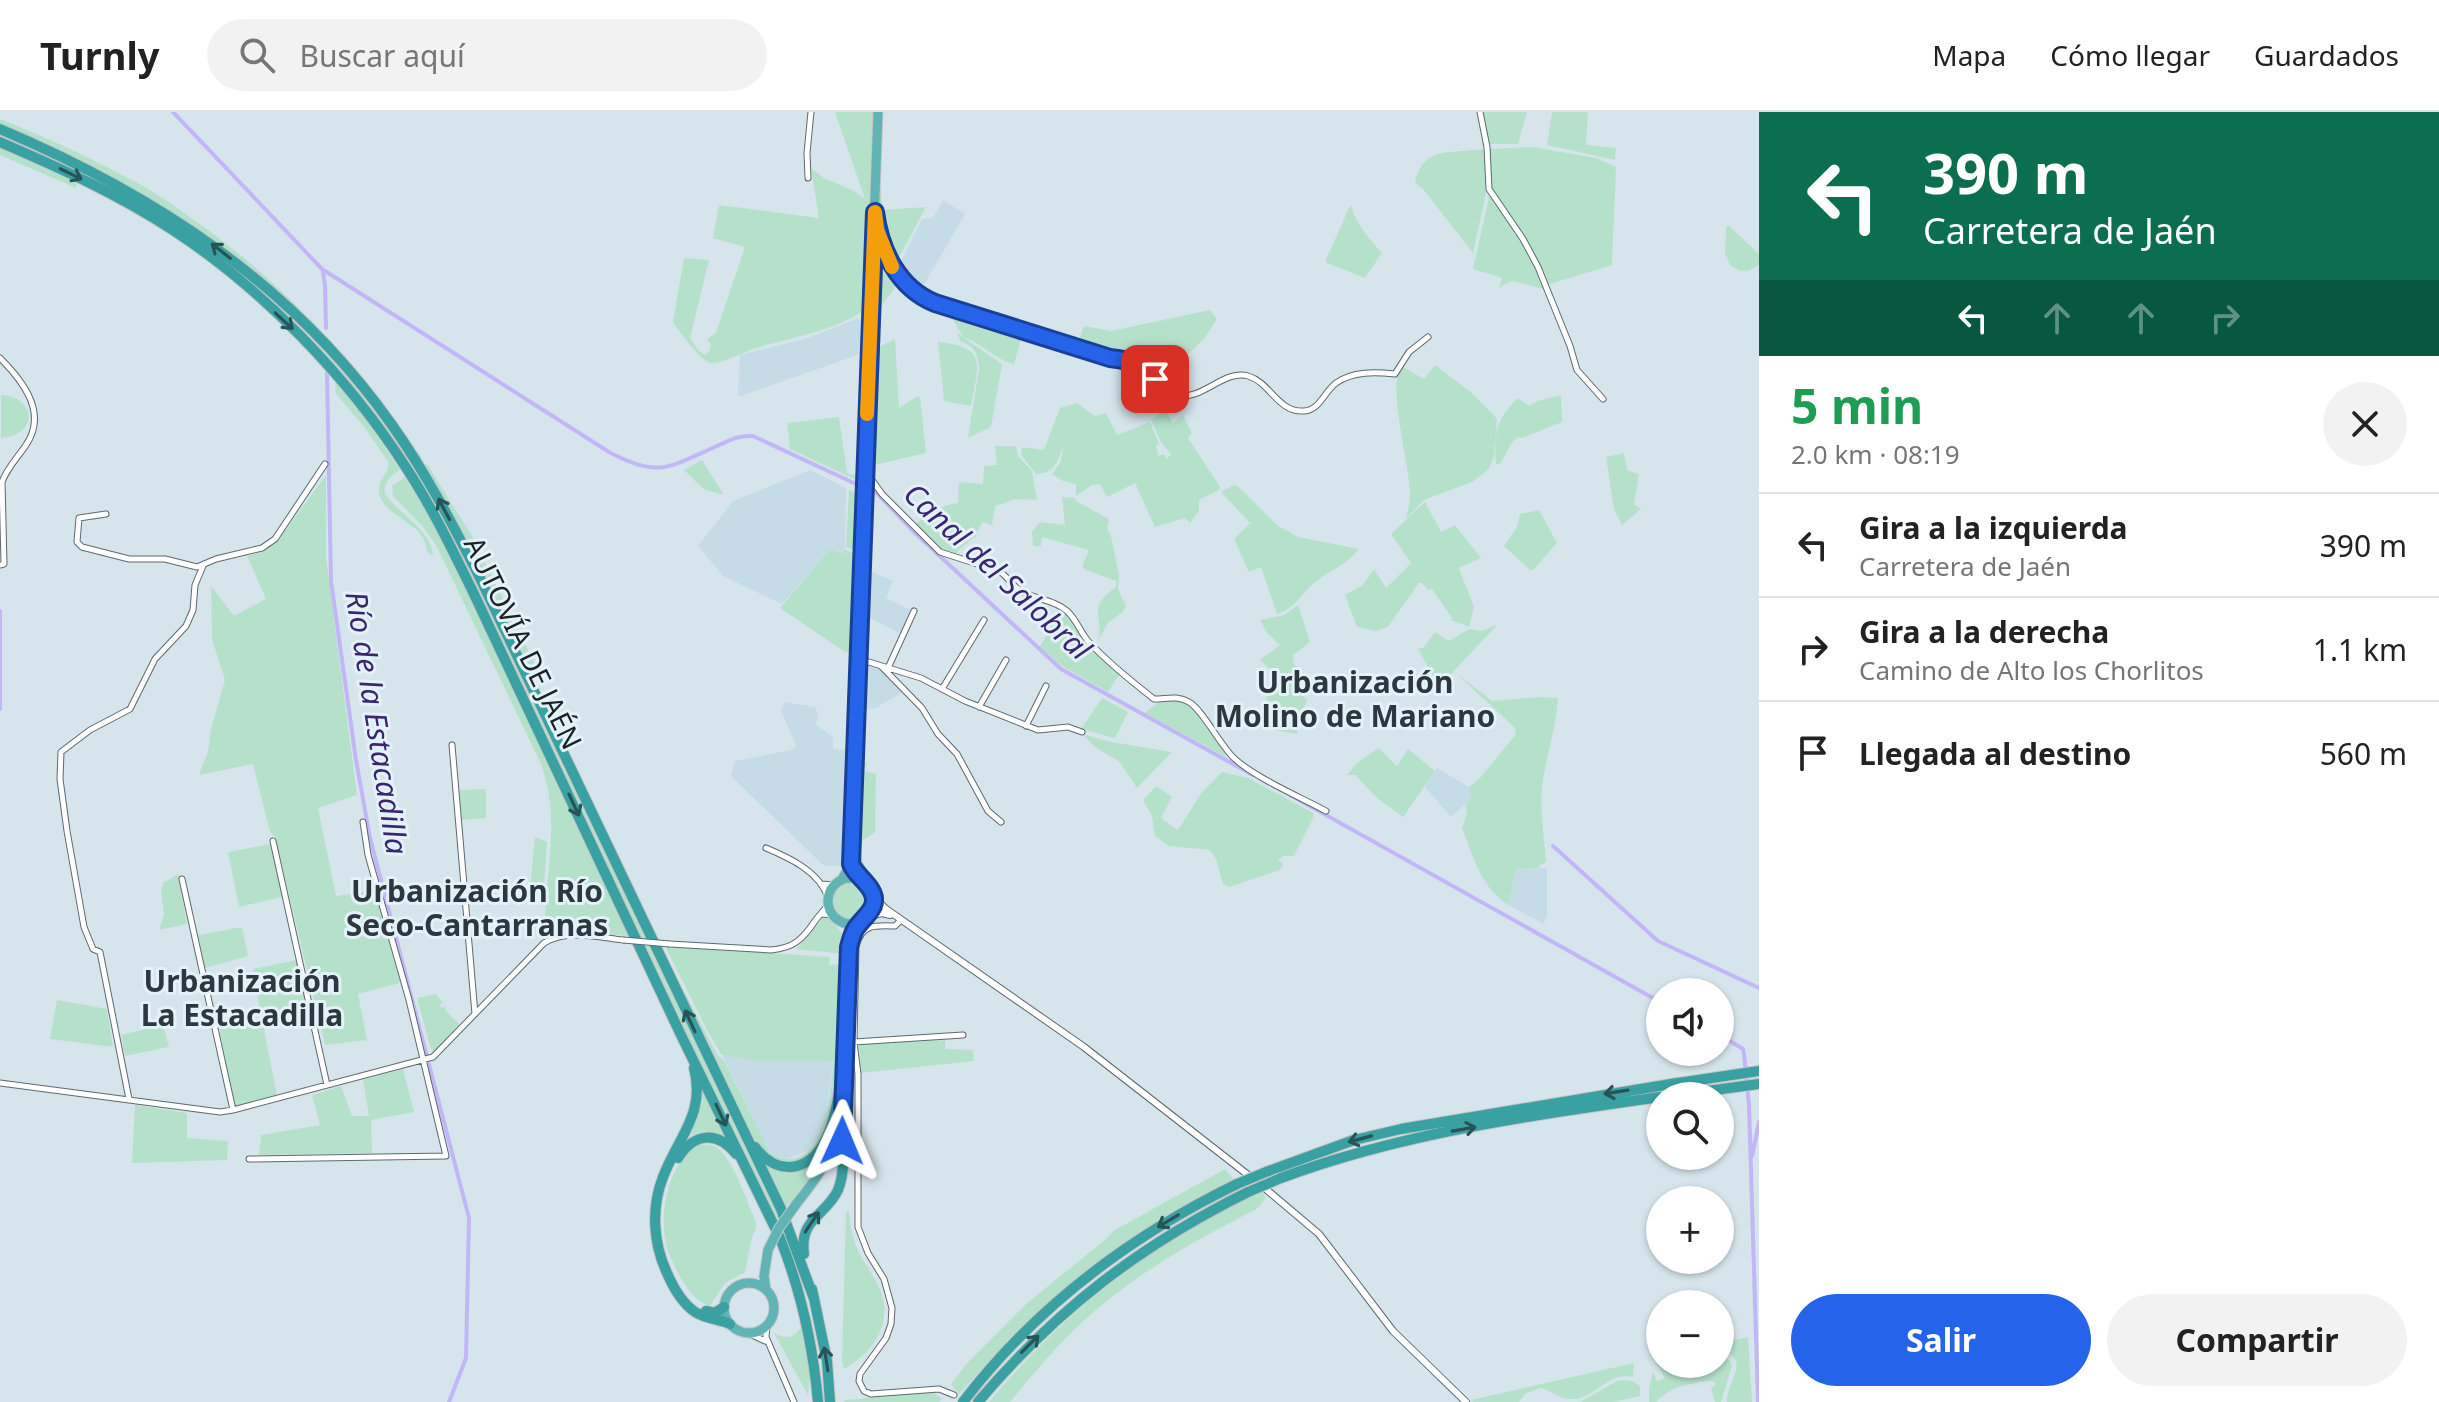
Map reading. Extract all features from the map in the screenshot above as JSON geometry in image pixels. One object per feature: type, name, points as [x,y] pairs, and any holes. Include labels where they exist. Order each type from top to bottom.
[{"type":"highway","points":[[830,1402],[827,1361],[802,1242],[809,1224],[839,1187],[849,947],[853,932],[871,910],[873,896],[851,864],[878,112]]},
{"type":"highway","name":"AUTOVÍA DE JAÉN","points":[[0,129],[94,171],[144,199],[218,248],[314,333],[392,425],[438,498],[480,578],[793,1236],[813,1296]]},
{"type":"highway","name":"AUTOVÍA DE JAÉN","points":[[0,142],[44,160],[155,219],[243,283],[335,373],[408,470],[457,558],[791,1266],[807,1324],[818,1402]]},
{"type":"highway","points":[[849,947],[844,929],[834,917],[828,901],[851,864]]},
{"type":"highway","points":[[838,882],[852,878],[864,882]]},
{"type":"highway","points":[[834,917],[851,924],[865,919]]},
{"type":"highway","points":[[680,1033],[696,1075],[696,1104],[658,1193],[655,1219],[657,1242],[669,1277],[688,1306],[706,1317],[730,1324],[738,1331],[758,1331],[767,1325],[774,1307],[764,1276],[768,1250]]},
{"type":"highway","points":[[743,1132],[760,1154],[780,1166],[799,1165],[814,1157],[825,1142],[833,1117],[844,1058]]},
{"type":"highway","points":[[958,1398],[1073,1287],[1126,1247],[1168,1220],[1266,1172],[1354,1140],[1401,1129],[1759,1071]]},
{"type":"highway","points":[[1734,1088],[1759,1084]]},
{"type":"highway","points":[[978,1402],[1053,1321],[1118,1268],[1195,1220],[1248,1192],[1313,1166],[1403,1140],[1646,1099]]},
{"type":"highway","points":[[755,1284],[779,1228],[830,1156],[839,1134],[842,1113]]},
{"type":"highway","points":[[754,1183],[730,1147],[718,1139],[705,1137],[689,1143],[680,1154],[663,1193],[662,1237],[674,1276],[698,1307],[712,1313],[718,1312],[734,1288],[744,1284],[755,1284],[766,1290]]},
{"type":"highway","points":[[724,1307],[730,1324]]},
{"type":"street","points":[[808,178],[807,147],[811,112]]},
{"type":"street","points":[[1480,112],[1487,147],[1489,189],[1538,267],[1577,370],[1603,399]]},
{"type":"street","points":[[875,212],[877,230],[893,269],[920,296],[1110,358],[1134,361],[1178,395],[1188,395],[1232,377],[1246,375],[1287,407],[1304,411],[1313,409],[1329,389],[1344,378],[1368,372],[1395,374],[1409,352],[1428,337]]},
{"type":"street","points":[[0,358],[31,396],[34,409],[31,438],[2,482],[4,558],[1,564]]},
{"type":"street","points":[[106,514],[79,518],[77,542],[82,547],[129,559],[165,559],[187,566],[203,566],[216,559],[262,548],[275,539],[325,464]]},
{"type":"street","points":[[866,464],[872,480],[883,495],[940,552],[999,571],[1015,587],[1066,610],[1097,651],[1154,699],[1173,697],[1189,701],[1197,707],[1236,760],[1326,811]]},
{"type":"street","points":[[129,1099],[100,952],[93,949],[84,927],[67,831],[60,757],[61,752],[80,737],[130,709],[155,659],[175,640],[190,618],[195,585],[203,566]]},
{"type":"street","points":[[888,668],[914,611]]},
{"type":"street","points":[[942,689],[984,620]]},
{"type":"street","points":[[858,659],[921,678],[979,707],[1038,730],[1068,727],[1082,732]]},
{"type":"street","points":[[979,707],[1006,660]]},
{"type":"street","points":[[881,666],[922,708],[938,734],[957,754],[988,811],[1001,822]]},
{"type":"street","points":[[1026,726],[1046,686]]},
{"type":"street","points":[[452,745],[475,1015]]},
{"type":"street","points":[[249,1159],[446,1156],[368,855],[363,822]]},
{"type":"street","points":[[273,841],[327,1085]]},
{"type":"street","points":[[0,1083],[220,1112],[423,1061],[433,1057],[544,943],[554,937],[569,935],[771,950],[784,949],[800,941],[828,901],[820,884],[800,864],[766,848]]},
{"type":"street","points":[[182,879],[233,1110]]},
{"type":"street","points":[[820,884],[838,882]]},
{"type":"street","points":[[873,896],[902,921],[1084,1047],[1297,1214],[1319,1234],[1404,1343],[1466,1402]]},
{"type":"street","points":[[865,919],[882,913],[902,921]]},
{"type":"street","points":[[821,914],[834,917]]},
{"type":"street","points":[[902,921],[895,926],[878,924],[867,927],[858,940],[854,1042],[858,1074],[858,1227],[868,1253],[884,1279],[892,1308],[886,1338],[860,1374],[861,1387],[871,1394],[939,1389],[958,1398]]},
{"type":"street","points":[[854,1042],[963,1035]]},
{"type":"street","points":[[767,1325],[768,1344],[794,1402]]},
{"type":"street","points":[[748,1333],[768,1344]]},
{"type":"shaded area","points":[[943,200],[965,214],[919,293],[897,269],[922,219],[933,218]]},
{"type":"shaded area","points":[[859,318],[860,354],[738,397],[740,355],[805,339]]},
{"type":"shaded area","points":[[810,470],[846,488],[845,554],[830,549],[782,604],[723,576],[698,546],[733,501]]},
{"type":"shaded area","points":[[870,571],[893,581],[886,598],[913,611],[902,634],[868,617]]},
{"type":"shaded area","points":[[867,663],[881,668],[904,691],[876,708],[866,709]]},
{"type":"shaded area","points":[[785,702],[816,707],[818,719],[815,724],[833,737],[833,749],[845,750],[841,866],[824,866],[731,776],[735,761],[792,750],[796,745],[781,711]]},
{"type":"shaded area","points":[[1437,768],[1469,787],[1470,800],[1451,817],[1425,787]]},
{"type":"shaded area","points":[[1547,868],[1547,913],[1544,924],[1508,905],[1516,869]]},
{"type":"shaded area","points":[[722,1054],[748,1060],[834,1060],[821,1133],[807,1151],[787,1159],[770,1153]]},
{"type":"green space","points":[[835,112],[873,112],[865,309],[827,328],[721,361],[707,361],[690,346],[673,322],[684,258],[709,260],[690,338],[705,355],[711,345],[707,339],[716,333],[745,247],[713,238],[719,205],[819,218],[811,168],[865,199]]},
{"type":"green space","points":[[1481,112],[1527,112],[1518,144],[1489,144]]},
{"type":"green space","points":[[1552,112],[1588,112],[1586,145],[1616,148],[1615,160],[1547,145]]},
{"type":"green space","points":[[0,119],[136,182],[233,249],[321,331],[374,392],[422,458],[419,459],[275,290],[244,264],[212,239],[145,196],[74,158],[0,125]]},
{"type":"green space","points":[[1533,147],[1596,158],[1616,167],[1612,265],[1547,285],[1530,247],[1490,186],[1489,149]]},
{"type":"green space","points":[[0,148],[77,183],[76,188],[0,155]]},
{"type":"green space","points":[[1482,149],[1485,153],[1486,193],[1473,253],[1424,190],[1415,183],[1424,162],[1431,157]]},
{"type":"green space","points":[[880,187],[883,210],[926,207],[896,263],[891,261],[879,226]]},
{"type":"green space","points":[[1490,193],[1526,247],[1547,290],[1514,281],[1499,288],[1502,278],[1473,269]]},
{"type":"green space","points":[[1352,206],[1359,225],[1382,253],[1365,278],[1325,262]]},
{"type":"green space","points":[[1728,225],[1759,254],[1759,265],[1748,271],[1740,271],[1730,265],[1725,253]]},
{"type":"green space","points":[[879,246],[883,246],[899,278],[879,308],[879,347],[895,339],[899,408],[920,397],[926,453],[870,466],[877,251]]},
{"type":"green space","points":[[951,310],[1023,332],[1014,364],[963,337],[949,313]]},
{"type":"green space","points":[[1210,310],[1217,319],[1203,340],[1160,380],[1144,365],[1077,345],[1084,326],[1111,331]]},
{"type":"green space","points":[[294,321],[299,322],[356,384],[413,461],[407,465],[296,328]]},
{"type":"green space","points":[[957,333],[1002,364],[991,427],[968,438],[979,364],[975,351],[961,342]]},
{"type":"green space","points":[[938,342],[966,348],[973,354],[977,369],[971,406],[944,401]]},
{"type":"green space","points":[[1435,365],[1472,393],[1497,419],[1494,457],[1488,470],[1472,482],[1424,500],[1406,519],[1410,494],[1396,391],[1397,376],[1401,366],[1424,379]]},
{"type":"green space","points":[[335,381],[400,470],[386,483],[385,494],[421,530],[433,556],[428,553],[424,539],[416,530],[381,500],[380,484],[389,463],[336,394]]},
{"type":"green space","points":[[1,395],[22,402],[29,416],[22,430],[1,438]]},
{"type":"green space","points":[[1561,395],[1562,422],[1518,437],[1500,464],[1496,464],[1498,428],[1510,406],[1518,398],[1529,406]]},
{"type":"green space","points":[[1077,403],[1095,416],[1106,413],[1117,435],[1150,422],[1159,444],[1156,446],[1158,456],[1164,454],[1167,459],[1171,454],[1161,442],[1151,420],[1165,410],[1173,423],[1183,415],[1192,433],[1188,438],[1219,490],[1199,500],[1199,511],[1190,523],[1185,518],[1155,527],[1135,483],[1107,497],[1100,484],[1092,485],[1076,496],[1076,484],[1052,474],[1060,463],[1064,445],[1052,468],[1036,474],[1021,455],[1022,447],[1044,450],[1060,408]]},
{"type":"green space","points":[[839,417],[847,472],[861,475],[861,482],[790,449],[787,423]]},
{"type":"green space","points":[[995,446],[1016,446],[1018,456],[1032,471],[1037,500],[1016,499],[995,506],[992,525],[982,522],[976,536],[956,552],[960,557],[942,551],[915,524],[941,508],[958,503],[959,482],[983,484],[984,466],[997,465]]},
{"type":"green space","points":[[1624,453],[1627,470],[1639,474],[1634,504],[1641,509],[1622,525],[1614,509],[1606,457]]},
{"type":"green space","points":[[702,460],[724,495],[703,489],[684,470]]},
{"type":"green space","points":[[427,464],[472,536],[538,670],[532,674],[466,541],[423,467]]},
{"type":"green space","points":[[418,469],[467,558],[648,939],[640,938],[412,473]]},
{"type":"green space","points":[[326,475],[326,557],[357,795],[318,808],[336,896],[376,890],[400,983],[358,994],[367,1040],[325,1045],[275,836],[270,832],[253,764],[199,775],[208,752],[225,680],[212,639],[211,586],[234,616],[266,599],[247,556],[276,543]]},
{"type":"green space","points":[[405,477],[454,565],[632,936],[545,932],[551,828],[547,786],[541,764],[436,545],[393,496],[392,486]]},
{"type":"green space","points":[[1234,485],[1277,525],[1298,537],[1359,549],[1312,585],[1292,606],[1277,614],[1261,567],[1249,572],[1234,539],[1250,523],[1221,492]]},
{"type":"green space","points":[[849,490],[859,495],[856,550],[846,547]]},
{"type":"green space","points":[[1062,497],[1075,498],[1109,519],[1107,529],[1119,575],[1118,589],[1126,606],[1109,622],[1098,640],[1099,606],[1101,600],[1116,587],[1116,581],[1082,567],[1089,550],[1042,537],[1041,546],[1033,546],[1032,532],[1040,522],[1065,525]]},
{"type":"green space","points":[[1425,502],[1441,532],[1455,525],[1481,558],[1459,568],[1474,607],[1469,627],[1451,620],[1432,589],[1428,590],[1419,583],[1388,627],[1375,631],[1357,627],[1345,595],[1363,585],[1374,569],[1386,588],[1411,563],[1391,534]]},
{"type":"green space","points":[[1539,510],[1557,543],[1530,570],[1504,546],[1517,527],[1520,514]]},
{"type":"green space","points":[[830,549],[857,554],[853,645],[850,652],[845,652],[780,608]]},
{"type":"green space","points":[[1298,605],[1310,642],[1293,655],[1294,664],[1311,680],[1300,695],[1307,699],[1297,734],[1263,728],[1267,696],[1278,680],[1260,660],[1280,645],[1267,633],[1260,620],[1284,615]]},
{"type":"green space","points":[[1060,608],[1074,620],[1084,640],[1120,673],[1108,692],[1062,666],[1040,647]]},
{"type":"green space","points":[[1497,625],[1439,687],[1418,649],[1424,647],[1435,632],[1449,641],[1469,629],[1481,631]]},
{"type":"green space","points":[[1456,673],[1492,701],[1558,698],[1542,789],[1546,862],[1539,868],[1516,869],[1508,905],[1484,880],[1462,828],[1467,812],[1465,805],[1470,800],[1469,787],[1516,734],[1514,727]]},
{"type":"green space","points":[[1102,698],[1128,712],[1115,738],[1081,729]]},
{"type":"green space","points":[[1174,699],[1194,708],[1224,749],[1226,757],[1145,713],[1161,701]]},
{"type":"green space","points":[[1082,734],[1172,752],[1137,788],[1120,762],[1096,748]]},
{"type":"green space","points":[[1379,748],[1397,766],[1408,749],[1435,771],[1403,817],[1377,798],[1355,775],[1347,775],[1357,763]]},
{"type":"green space","points":[[863,762],[867,763],[864,771],[876,774],[875,832],[862,841],[862,858],[884,901],[861,875],[857,863],[860,768]]},
{"type":"green space","points":[[1222,772],[1248,778],[1314,816],[1294,856],[1284,856],[1278,860],[1283,864],[1280,870],[1229,887],[1223,884],[1210,850],[1169,846],[1155,836],[1152,816],[1143,800],[1156,786],[1172,797],[1161,818],[1178,830],[1202,792]]},
{"type":"green space","points":[[486,789],[486,818],[461,820],[459,790]]},
{"type":"green space","points":[[535,837],[547,842],[543,900],[529,899]]},
{"type":"green space","points":[[271,844],[282,897],[239,907],[228,852]]},
{"type":"green space","points":[[178,874],[187,924],[159,930],[164,915],[163,883]]},
{"type":"green space","points":[[851,881],[865,887],[871,901],[865,915],[851,921],[837,915],[831,901],[837,887]]},
{"type":"green space","points":[[822,918],[830,918],[841,932],[844,954],[796,949]]},
{"type":"green space","points":[[242,927],[248,956],[205,968],[198,935]]},
{"type":"green space","points":[[644,946],[652,946],[781,1218],[777,1225]]},
{"type":"green space","points":[[665,946],[830,957],[829,965],[842,964],[836,1080],[820,1141],[806,1159],[787,1163],[780,1161],[763,1151],[755,1140],[661,947],[718,1056],[724,1060],[770,1153],[788,1159],[801,1156],[812,1147],[824,1120],[834,1061],[748,1060],[721,1054]]},
{"type":"green space","points":[[297,960],[307,1007],[262,1019],[277,1096],[234,1108],[219,1026],[261,1018],[253,969]]},
{"type":"green space","points":[[436,994],[443,1003],[439,1005],[442,1008],[445,1006],[460,1025],[433,1052],[417,998]]},
{"type":"green space","points":[[57,1000],[107,1009],[113,1047],[50,1039]]},
{"type":"green space","points":[[163,1025],[169,1047],[125,1056],[121,1035]]},
{"type":"green space","points":[[945,1040],[945,1049],[973,1050],[974,1061],[861,1073],[859,1044]]},
{"type":"green space","points":[[403,1069],[414,1112],[371,1120],[372,1153],[259,1155],[261,1135],[320,1125],[312,1095],[341,1086],[352,1116],[369,1116],[363,1080]]},
{"type":"green space","points":[[701,1086],[725,1137],[708,1132],[690,1136],[703,1100]]},
{"type":"green space","points":[[135,1105],[187,1113],[187,1138],[228,1141],[227,1160],[132,1163]]},
{"type":"green space","points":[[830,1140],[805,1184],[786,1207],[764,1164],[795,1171],[817,1158]]},
{"type":"green space","points":[[696,1145],[714,1146],[722,1152],[734,1170],[756,1222],[745,1272],[725,1283],[710,1306],[695,1297],[683,1282],[665,1235],[665,1207],[672,1178],[686,1154]]},
{"type":"green space","points":[[1225,1169],[1234,1180],[1156,1221],[1085,1272],[1020,1331],[959,1394],[951,1384],[969,1361],[1026,1304],[1113,1231]]},
{"type":"green space","points":[[1262,1192],[1266,1197],[1257,1209],[1162,1262],[1096,1310],[1059,1346],[1010,1402],[989,1402],[1048,1338],[1114,1281],[1185,1233]]},
{"type":"green space","points":[[849,1211],[855,1243],[881,1292],[884,1315],[878,1337],[863,1355],[844,1369],[846,1212]]},
{"type":"green space","points":[[802,1325],[810,1371],[808,1395],[774,1333],[790,1336]]},
{"type":"green space","points":[[1748,1337],[1752,1402],[1727,1402],[1736,1372],[1734,1340]]},
{"type":"green space","points":[[1634,1363],[1633,1377],[1615,1378],[1578,1398],[1565,1399],[1540,1388],[1525,1394],[1519,1402],[1471,1400]]},
{"type":"green space","points":[[1651,1378],[1657,1381],[1665,1378],[1728,1378],[1721,1402],[1715,1402],[1711,1388],[1716,1384],[1712,1381],[1682,1386],[1656,1402],[1649,1402]]},
{"type":"green space","points":[[1619,1380],[1632,1381],[1640,1386],[1640,1396],[1613,1402],[1580,1402]]},
{"type":"green space","points":[[932,1392],[942,1399],[939,1402],[843,1402],[846,1400]]},
{"type":"waterway","name":"Canal del Salobral","points":[[173,112],[322,269],[609,452],[640,465],[664,467],[735,438],[753,436],[856,484],[871,487],[914,532],[1061,669],[1253,775]]},
{"type":"waterway","name":"Río de la Estacadilla","points":[[323,271],[326,328]]},
{"type":"waterway","name":"Río de la Estacadilla","points":[[327,372],[331,581],[356,760],[370,838],[469,1218],[466,1358],[449,1402]]},
{"type":"waterway","points":[[0,611],[0,709]]},
{"type":"waterway","name":"Canal del Salobral","points":[[1292,796],[1646,994]]},
{"type":"waterway","points":[[1553,846],[1658,941],[1759,988]]},
{"type":"waterway","name":"Canal del Salobral","points":[[1734,1044],[1743,1049],[1749,1105],[1758,1402]]},
{"type":"waterway","points":[[1752,1156],[1759,1122]]},
{"type":"slow traffic","points":[[867,414],[875,212],[877,230],[892,267]]},
{"type":"district","name":"Urbanización Molino de Mariano","points":[[1355,700]]},
{"type":"district","name":"Urbanización Río Seco-Cantarranas","points":[[477,909]]},
{"type":"district","name":"Urbanización La Estacadilla","points":[[242,999]]},
{"type":"route","points":[[842,1141],[849,947],[853,932],[868,916],[874,898],[869,886],[857,876],[851,864],[875,212],[877,230],[893,269],[920,296],[1110,358],[1134,361],[1155,379]]}]
